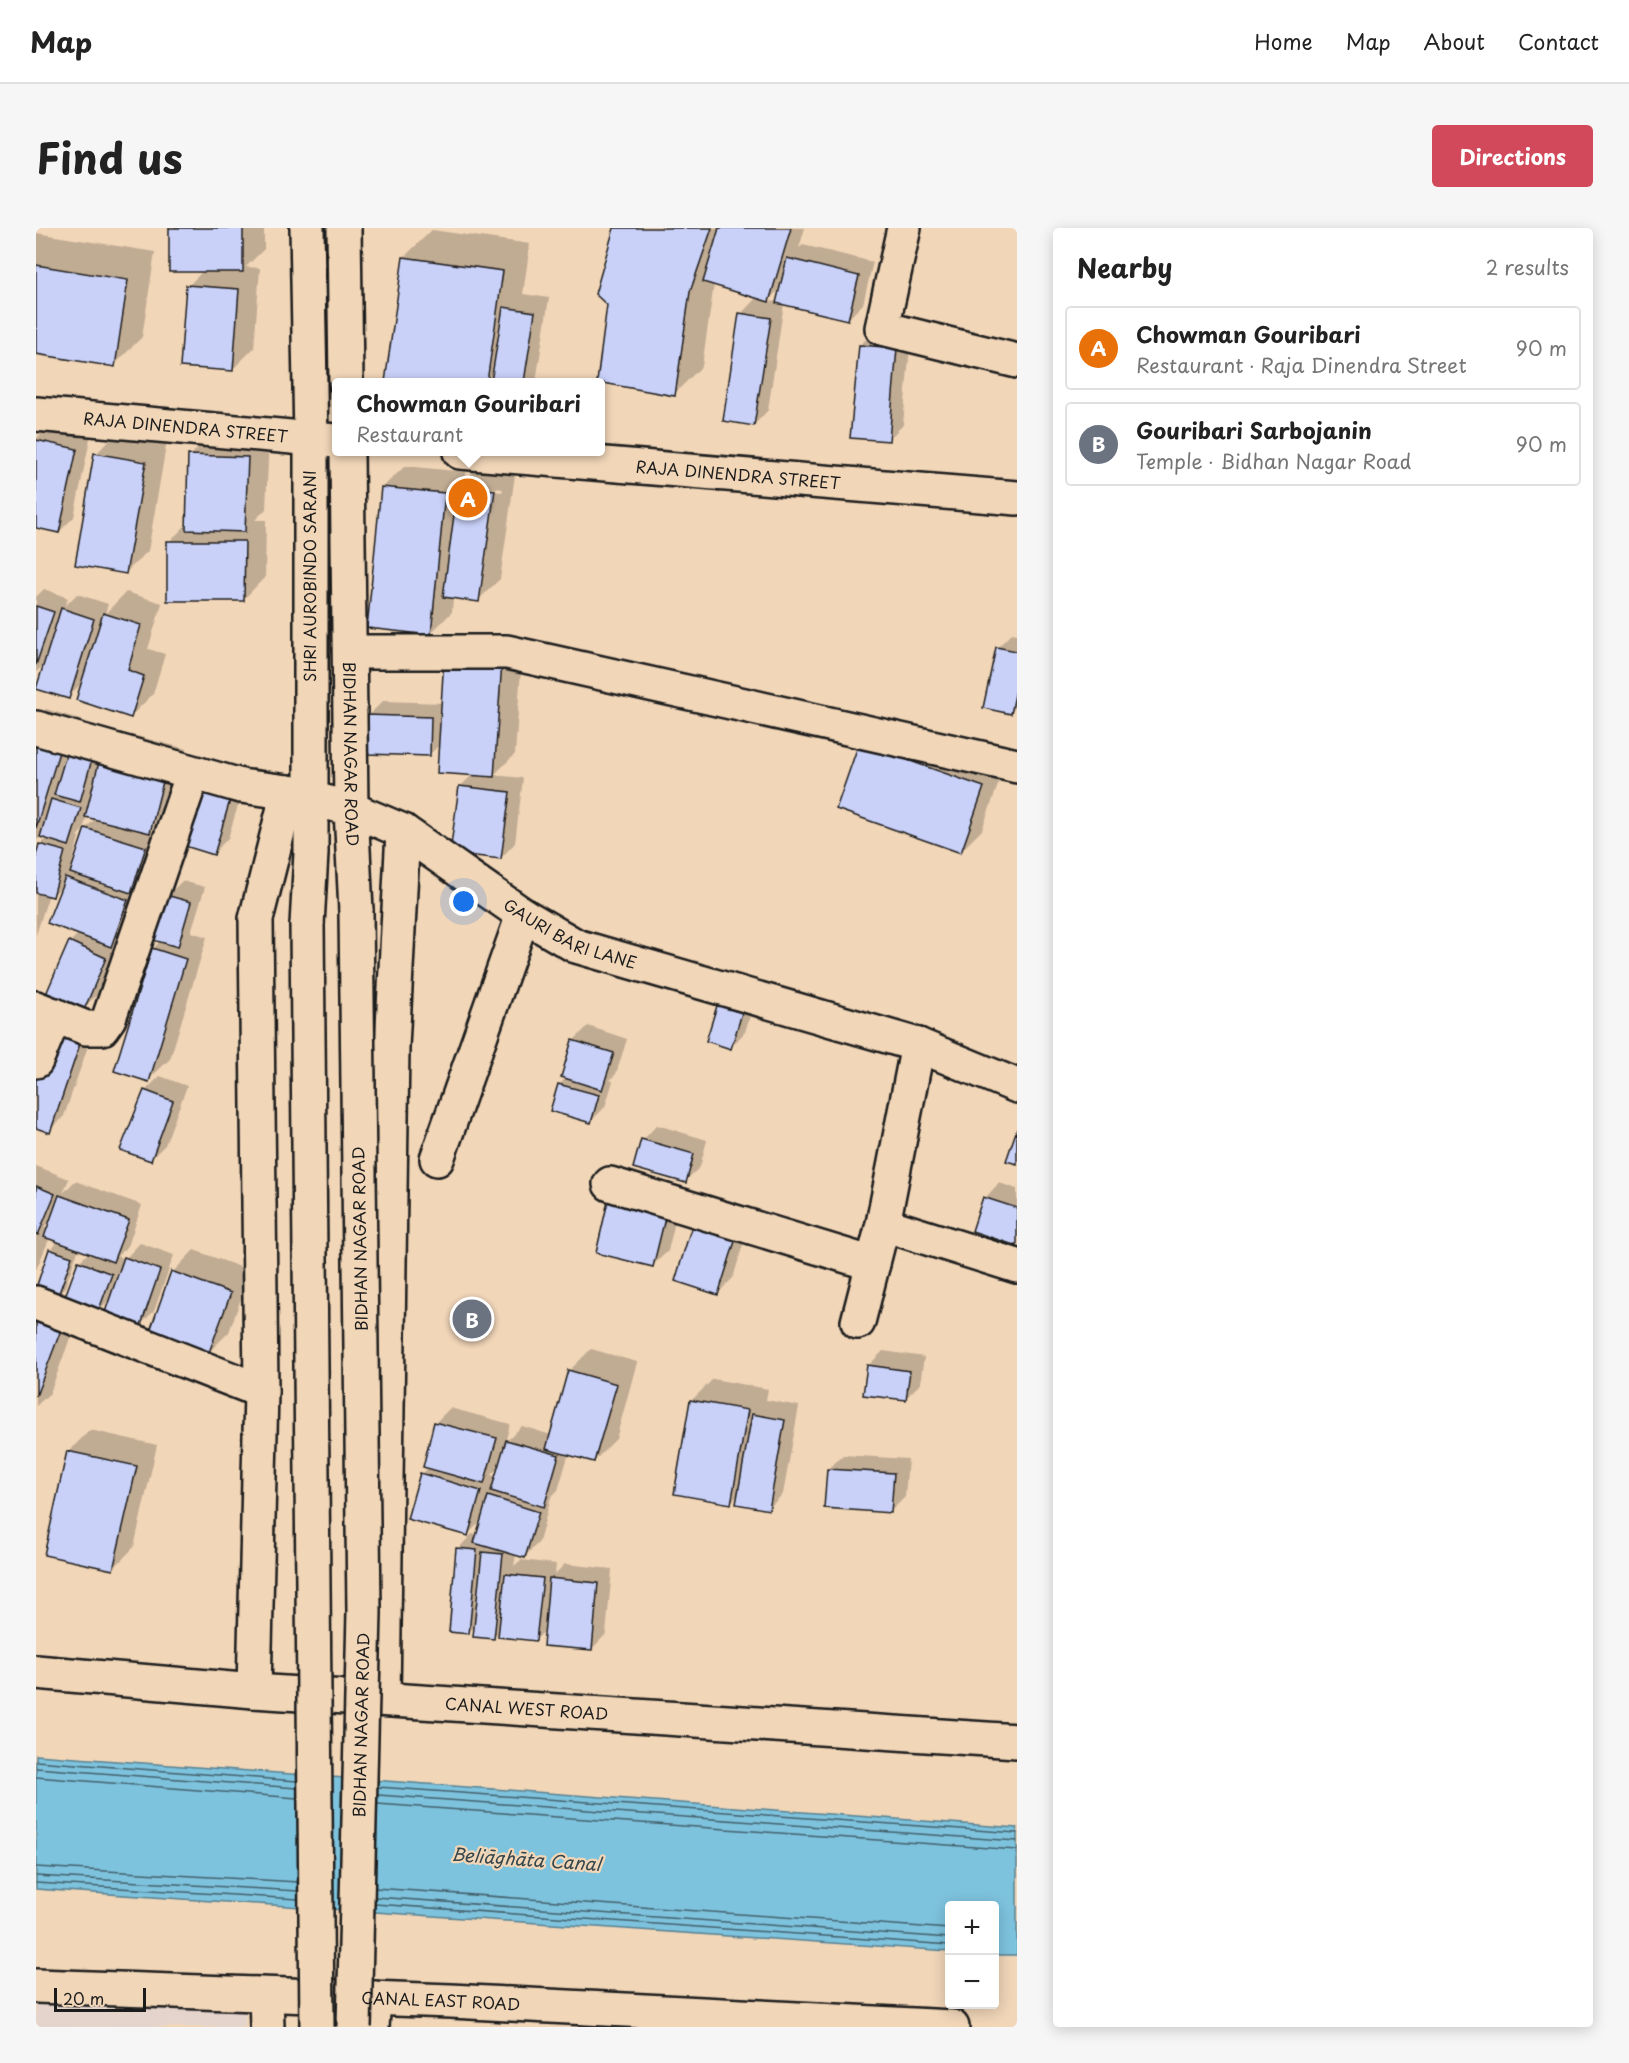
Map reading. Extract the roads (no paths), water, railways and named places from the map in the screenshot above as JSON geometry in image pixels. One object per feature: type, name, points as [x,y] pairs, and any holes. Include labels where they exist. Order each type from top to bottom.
[{"type":"main road","name":"SHRI AUROBINDO SARANI","points":[[307,228],[324,441],[299,795],[311,853],[307,925],[317,2027]]},
{"type":"main road","points":[[344,228],[346,378]]},
{"type":"main road","points":[[904,228],[882,328],[1017,360]]},
{"type":"main road","name":"RAJA DINENDRA STREET","points":[[36,414],[324,441]]},
{"type":"main road","name":"BIDHAN NAGAR ROAD","points":[[347,456],[351,809],[356,911],[364,1612],[354,2027]]},
{"type":"main road","name":"RAJA DINENDRA STREET","points":[[508,456],[1017,498]]},
{"type":"main road","points":[[350,652],[507,652],[1017,766]]},
{"type":"main road","name":"GAURI BARI LANE","points":[[36,728],[241,786],[299,795],[351,809],[403,831],[523,915],[576,946],[918,1045],[1017,1086]]},
{"type":"main road","points":[[36,1060],[45,1011],[86,1028],[102,1028],[109,1018],[193,773]]},
{"type":"main road","points":[[254,1691],[261,1391],[256,920],[299,795]]},
{"type":"main road","points":[[383,1699],[392,1047],[403,831]]},
{"type":"main road","points":[[437,1159],[523,915]]},
{"type":"main road","points":[[858,1322],[883,1224],[918,1045]]},
{"type":"main road","points":[[610,1184],[873,1264]]},
{"type":"main road","points":[[883,1224],[1017,1266]]},
{"type":"main road","points":[[36,1303],[261,1391]]},
{"type":"main road","name":"CANAL WEST ROAD","points":[[36,1672],[254,1691],[1017,1741]]},
{"type":"main road","name":"CANAL EAST ROAD","points":[[36,1986],[266,1995],[373,2013],[952,2027]]},
{"type":"main road","points":[[266,1995],[267,2027]]},
{"type":"water","name":"Beliāghāta Canal","points":[[36,1755],[1017,1828],[1017,1955],[999,1955],[999,1901],[945,1901],[945,1951],[36,1889]]},
{"type":"place","name":"Chowman Gouribari","points":[[468,498]]},
{"type":"place","name":"Gouribari Sarbojanin","points":[[472,1319]]}]
